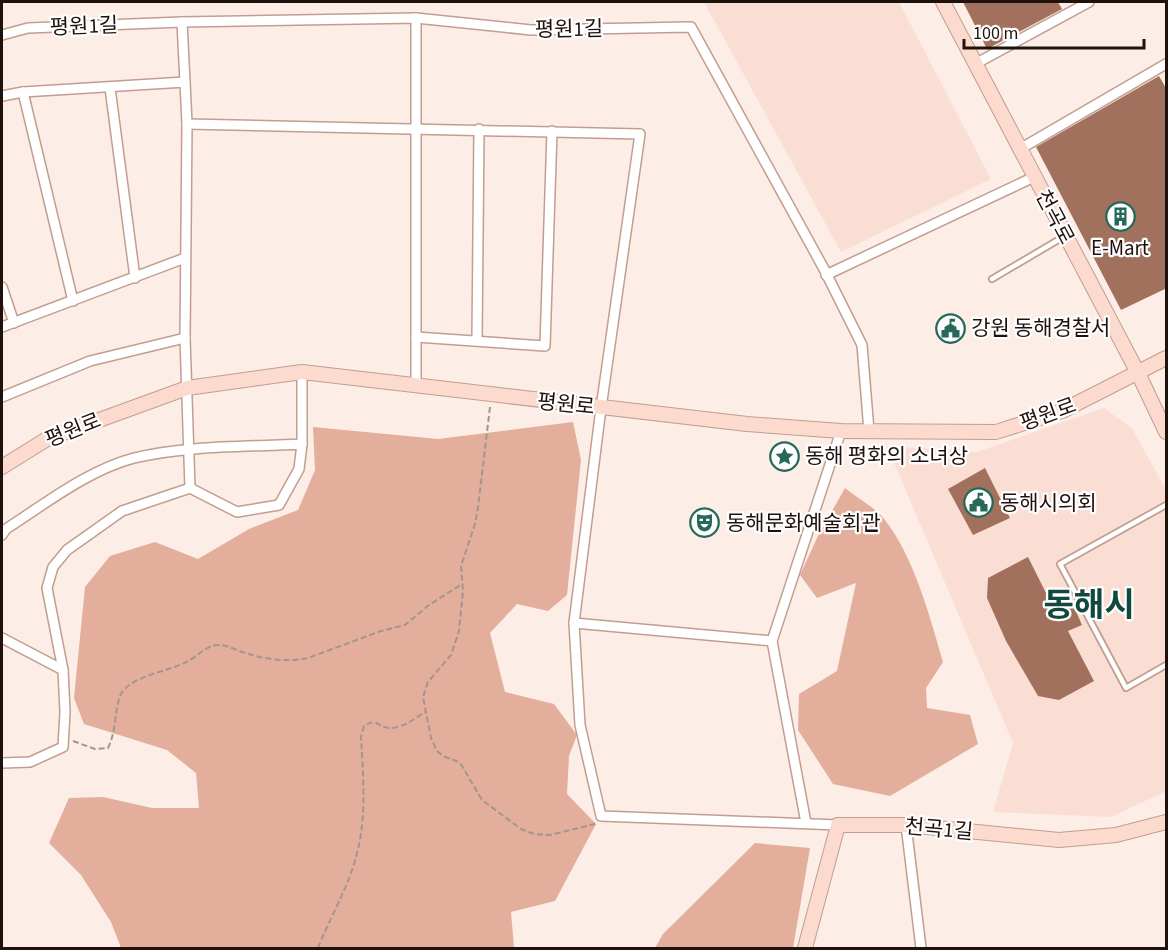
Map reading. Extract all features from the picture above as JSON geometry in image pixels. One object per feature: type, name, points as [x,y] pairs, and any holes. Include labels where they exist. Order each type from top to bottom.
[{"type":"street","name":"천곡로","points":[[943,2],[1167,432]]},
{"type":"street","points":[[975,64],[1089,2]]},
{"type":"street","points":[[416,18],[416,387]]},
{"type":"street","name":"평원1길","points":[[2,35],[28,28],[182,22],[416,18],[531,30],[691,27],[862,345],[869,431]]},
{"type":"street","points":[[182,22],[187,124],[185,338],[190,488]]},
{"type":"street","points":[[1020,149],[1167,64]]},
{"type":"street","points":[[2,96],[23,92],[184,82]]},
{"type":"street","points":[[110,88],[135,278]]},
{"type":"street","points":[[23,92],[72,301]]},
{"type":"street","points":[[187,124],[640,134],[601,408],[574,623],[580,725],[601,816],[838,825],[805,948]]},
{"type":"street","points":[[477,341],[479,129]]},
{"type":"street","points":[[416,337],[545,346],[552,131]]},
{"type":"street","points":[[826,275],[1034,177]]},
{"type":"street","points":[[2,327],[185,258]]},
{"type":"street","points":[[2,287],[14,323]]},
{"type":"street","points":[[2,397],[90,361],[185,338]]},
{"type":"street","name":"평원로","points":[[2,467],[46,439],[187,388],[302,372],[747,424],[841,431],[996,432],[1062,411],[1167,358]]},
{"type":"street","points":[[2,763],[30,762],[63,747],[63,670],[47,588],[53,567],[67,550],[122,510],[190,488],[237,512],[279,505],[299,470],[302,444],[302,372]]},
{"type":"street","points":[[806,823],[772,641],[841,431]]},
{"type":"street","points":[[2,535],[6,529],[83,479],[132,458],[190,449],[302,444]]},
{"type":"street","points":[[574,623],[772,641]]},
{"type":"street","points":[[2,638],[63,670]]},
{"type":"street","name":"천곡1길","points":[[838,825],[906,825],[1059,840],[1116,835],[1167,822]]},
{"type":"street","points":[[906,825],[921,948]]},
{"type":"lane","points":[[992,279],[1065,236]]},
{"type":"lane","points":[[1167,505],[1060,564],[1126,688],[1167,665]]},
{"type":"path","points":[[492,395],[475,524],[461,566],[462,611],[457,640],[447,661],[428,682],[423,698],[431,738],[437,751],[459,762],[482,800],[520,829],[534,834],[550,835],[605,822],[609,816]]},
{"type":"path","points":[[64,738],[95,749],[108,748],[116,726],[119,700],[126,687],[185,663],[213,646],[225,646],[249,655],[277,660],[308,658],[381,631],[405,625],[429,605],[462,584]]},
{"type":"path","points":[[318,948],[352,872],[357,853],[363,809],[361,732],[370,722],[377,722],[392,728],[404,725],[425,712]]},
{"type":"shaded area","points":[[704,2],[899,2],[991,179],[841,252]]},
{"type":"shaded area","points":[[1104,408],[1132,428],[1166,490],[1166,791],[1111,817],[993,812],[1013,743],[887,446],[977,452]]},
{"type":"shaded area","points":[[573,422],[581,460],[567,595],[548,611],[517,604],[490,633],[505,692],[554,704],[577,735],[569,756],[567,794],[596,824],[555,901],[511,912],[514,948],[121,948],[111,922],[81,875],[49,843],[69,798],[103,797],[152,808],[199,808],[196,773],[167,750],[84,724],[74,698],[85,587],[110,556],[155,542],[198,559],[249,529],[298,510],[315,470],[313,427],[438,439]]},
{"type":"shaded area","points":[[845,488],[881,515],[895,535],[913,569],[943,662],[926,688],[927,708],[970,715],[978,744],[890,796],[833,784],[798,730],[799,694],[837,671],[856,583],[817,598],[800,575],[817,538]]},
{"type":"shaded area","points":[[755,843],[810,848],[793,948],[655,948],[663,934]]},
{"type":"building","points":[[963,2],[1058,2],[1062,9],[987,49]]},
{"type":"building","name":"E-Mart","points":[[1159,76],[1167,90],[1167,288],[1121,310],[1036,147]]},
{"type":"building","name":"동해시의회","points":[[985,468],[1010,518],[973,535],[948,489]]},
{"type":"building","points":[[1028,557],[1053,607],[1071,600],[1082,625],[1068,631],[1094,681],[1059,700],[1038,696],[1006,641],[987,598],[988,578]]},
{"type":"place","name":"E-Mart","points":[[1120,217]]},
{"type":"place","name":"강원 동해경찰서","points":[[950,328]]},
{"type":"place","name":"동해 평화의 소녀상","points":[[784,456]]},
{"type":"place","name":"동해시의회","points":[[979,503]]},
{"type":"place","name":"동해문화예술회관","points":[[705,523]]},
{"type":"district","name":"동해시","points":[[1089,605]]}]
